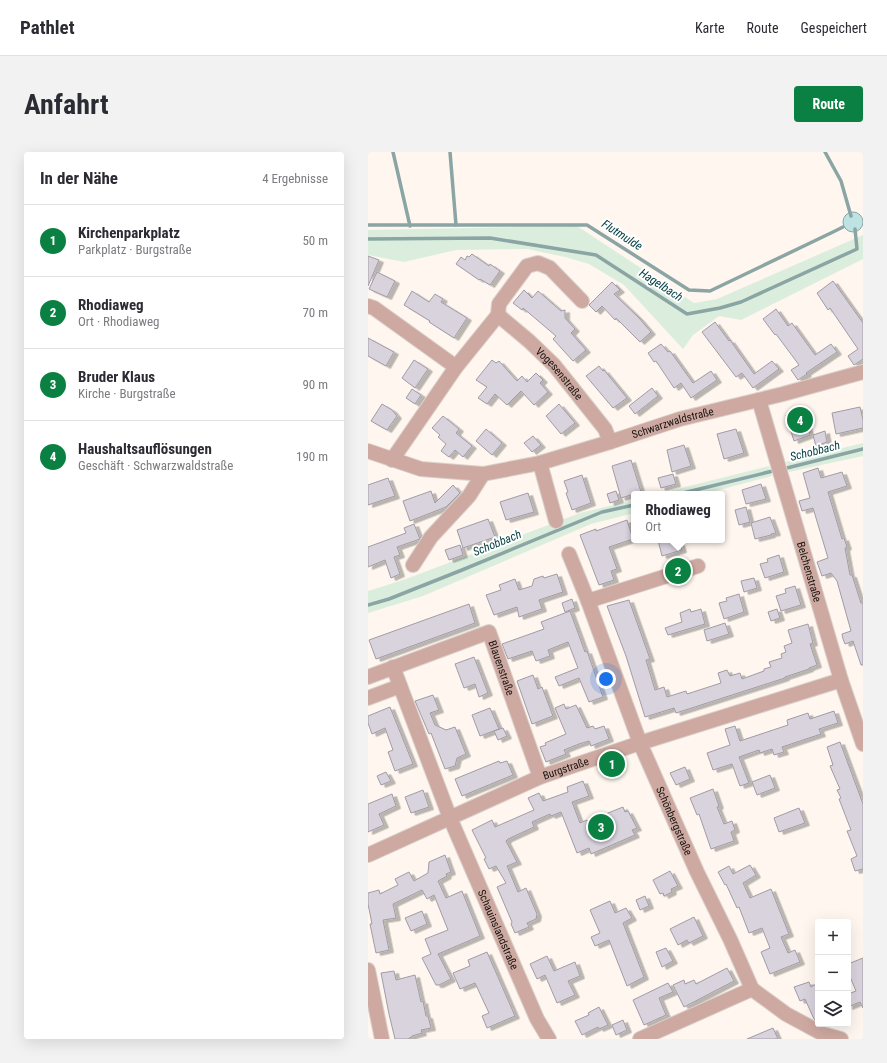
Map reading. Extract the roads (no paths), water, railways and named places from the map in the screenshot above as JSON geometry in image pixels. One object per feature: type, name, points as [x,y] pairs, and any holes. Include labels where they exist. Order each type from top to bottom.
[{"type":"street","points":[[392,460],[456,367],[498,315],[499,304],[527,266],[538,263],[550,268],[582,301]]},
{"type":"street","points":[[368,306],[374,308],[456,367]]},
{"type":"street","name":"Vogesenstraße","points":[[498,315],[529,341],[554,365],[605,429],[610,442]]},
{"type":"street","name":"Schwarzwaldstraße","points":[[368,452],[421,469],[484,474],[540,463],[680,419],[863,372]]},
{"type":"street","name":"Belchenstraße","points":[[758,400],[840,680],[863,744]]},
{"type":"street","points":[[540,463],[556,521]]},
{"type":"street","points":[[413,565],[431,536],[469,496],[484,474]]},
{"type":"street","name":"Schönbergstraße","points":[[569,554],[588,601],[640,743],[697,872],[730,939],[752,989],[786,1014],[823,1034],[841,1039]]},
{"type":"street","points":[[588,601],[698,566]]},
{"type":"street","name":"Blauenstraße","points":[[368,677],[489,632],[540,777]]},
{"type":"street","points":[[393,667],[450,818]]},
{"type":"street","name":"Burgstraße","points":[[368,855],[540,777],[640,743],[840,680]]},
{"type":"street","points":[[368,698],[400,686]]},
{"type":"street","name":"Schauinslandstraße","points":[[450,818],[537,1019],[549,1039]]},
{"type":"street","points":[[368,970],[382,1039]]},
{"type":"street","points":[[640,1039],[752,989]]},
{"type":"water","points":[[853,212],[860,215],[863,222],[860,229],[853,232],[846,229],[843,222],[846,215]]},
{"type":"waterway","points":[[393,152],[410,226]]},
{"type":"waterway","points":[[450,152],[456,225]]},
{"type":"waterway","name":"Hagelbach","points":[[825,152],[841,181],[851,216]]},
{"type":"waterway","name":"Flutmulde","points":[[368,225],[587,225],[689,290],[710,291],[843,227]]},
{"type":"waterway","name":"Hagelbach","points":[[368,239],[490,238],[596,255],[687,314],[720,308],[741,302],[857,249],[855,229]]},
{"type":"waterway","name":"Schobbach","points":[[783,469],[863,449]]},
{"type":"waterway","name":"Schobbach","points":[[691,491],[777,470]]},
{"type":"waterway","name":"Schobbach","points":[[368,605],[389,599],[462,570],[602,512],[631,506]]},
{"type":"place","name":"Haushaltsauflösungen","points":[[800,420]]},
{"type":"place","name":"Rhodiaweg","points":[[678,571]]},
{"type":"place","name":"Kirchenparkplatz","points":[[612,764]]},
{"type":"place","name":"Bruder Klaus","points":[[601,827]]}]
